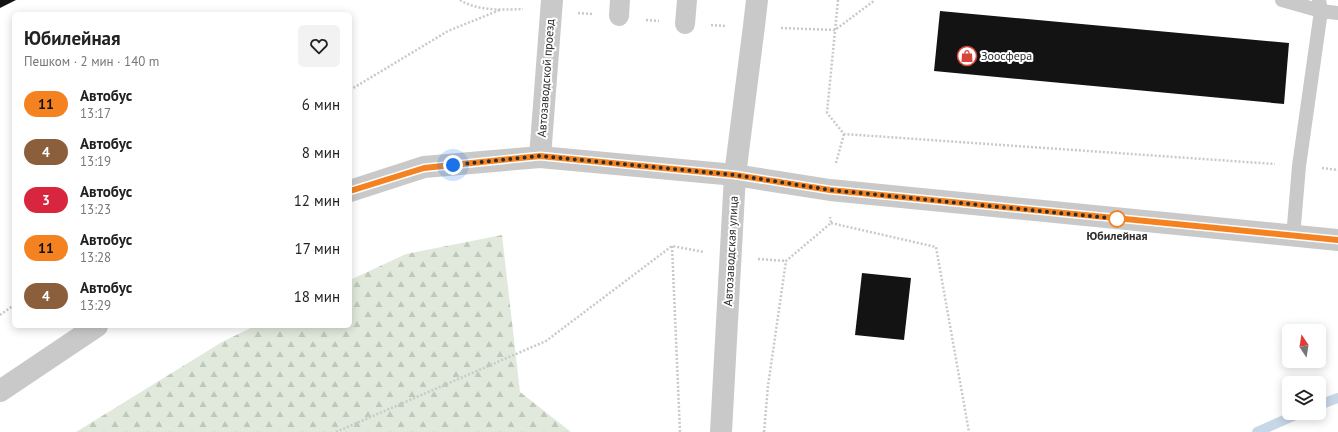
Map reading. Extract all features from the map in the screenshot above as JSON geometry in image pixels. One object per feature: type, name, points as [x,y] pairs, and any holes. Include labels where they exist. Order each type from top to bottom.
[{"type":"street","name":"Автозаводской проезд","points":[[540,156],[552,0]]},
{"type":"street","points":[[685,24],[687,0]]},
{"type":"street","name":"Автозаводская улица","points":[[721,431],[735,175],[757,0]]},
{"type":"street","points":[[352,190],[424,168],[540,156],[735,175],[830,190],[1293,237],[1338,240]]},
{"type":"street","points":[[0,391],[94,328]]},
{"type":"lane","points":[[1282,0],[1320,6],[1338,13]]},
{"type":"lane","points":[[1293,237],[1299,166],[1320,6]]},
{"type":"path","points":[[460,0],[467,4],[501,10],[524,9]]},
{"type":"path","points":[[838,0],[827,113],[844,134],[1338,170]]},
{"type":"path","points":[[836,30],[875,0]]},
{"type":"path","points":[[352,89],[448,31],[501,10]]},
{"type":"path","points":[[764,432],[768,386],[786,260],[830,223],[830,190],[844,134]]},
{"type":"path","points":[[830,223],[936,247],[969,432]]},
{"type":"path","points":[[336,432],[546,341],[672,246],[681,425],[680,432]]},
{"type":"path","points":[[0,315],[12,306]]},
{"type":"green space","points":[[502,235],[520,392],[571,432],[76,432],[222,342],[251,328],[352,328],[352,279],[406,254]]},
{"type":"building","points":[[0,0],[16,0],[0,8]]},
{"type":"building","points":[[940,11],[1289,43],[1284,104],[934,71]]},
{"type":"building","points":[[862,273],[911,278],[904,340],[855,335]]},
{"type":"waterway","points":[[1326,402],[1338,398]]},
{"type":"waterway","points":[[1257,432],[1284,420]]},
{"type":"bus line","name":"11","points":[[352,190],[424,168],[540,156],[735,175],[830,190],[1293,237],[1338,240]]},
{"type":"place","name":"Зоосфера","points":[[967,56]]},
{"type":"place","name":"Юбилейная","points":[[1117,219]]},
{"type":"route","points":[[453,165],[540,156],[735,175],[830,190],[1120,219],[1117,219]]}]
